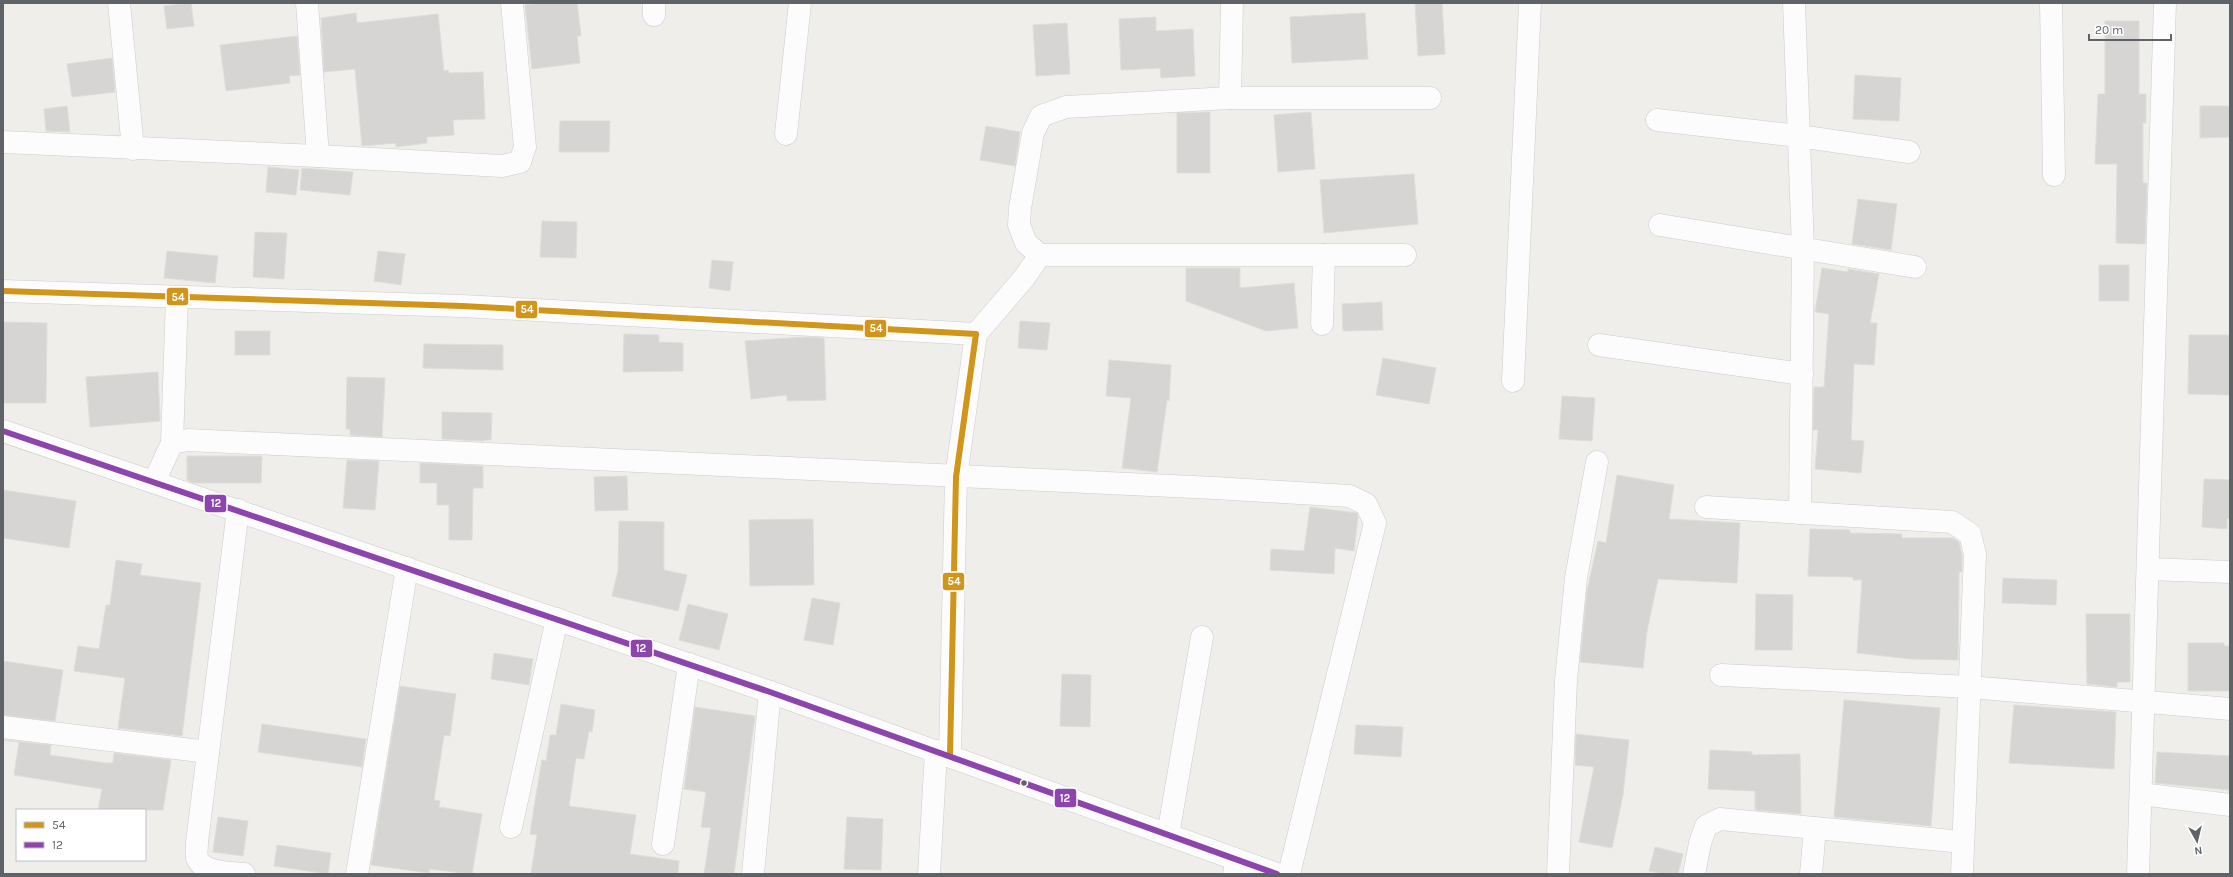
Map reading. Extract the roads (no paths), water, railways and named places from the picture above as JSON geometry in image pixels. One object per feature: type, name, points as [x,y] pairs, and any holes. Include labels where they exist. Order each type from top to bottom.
[{"type":"street","points":[[119,3],[133,149]]},
{"type":"street","points":[[307,3],[318,156]]},
{"type":"street","points":[[3,142],[502,166],[520,162],[525,147],[512,3]]},
{"type":"street","points":[[786,134],[800,3]]},
{"type":"street","points":[[1230,98],[1232,3]]},
{"type":"street","points":[[1513,381],[1530,3]]},
{"type":"street","points":[[1794,3],[1803,249],[1800,513]]},
{"type":"street","points":[[2051,3],[2054,175]]},
{"type":"street","points":[[2138,874],[2164,3]]},
{"type":"street","points":[[1405,255],[1040,255],[1026,243],[1019,225],[1020,208],[1033,133],[1041,116],[1066,107],[1230,98],[1430,98]]},
{"type":"street","points":[[1657,120],[1799,136],[1909,152]]},
{"type":"street","points":[[1660,225],[1915,267]]},
{"type":"street","points":[[929,874],[943,754],[956,476],[976,334],[1024,278],[1040,255]]},
{"type":"street","points":[[1322,324],[1324,255]]},
{"type":"street","points":[[3,291],[462,306],[976,334]]},
{"type":"street","points":[[154,482],[172,443],[178,297]]},
{"type":"street","points":[[1599,345],[1802,374]]},
{"type":"street","points":[[3,431],[770,692],[1168,835],[1235,867],[1277,874]]},
{"type":"street","points":[[172,443],[188,440],[1349,496],[1366,504],[1376,523],[1289,874]]},
{"type":"street","points":[[1558,874],[1561,775],[1567,672],[1576,578],[1597,462]]},
{"type":"street","points":[[1706,507],[1952,522],[1970,534],[1975,554],[1962,874]]},
{"type":"street","points":[[238,510],[197,842],[197,858],[203,866],[214,870],[244,874]]},
{"type":"street","points":[[357,874],[407,568]]},
{"type":"street","points":[[2148,569],[2230,572]]},
{"type":"street","points":[[511,827],[557,619]]},
{"type":"street","points":[[1168,835],[1202,637]]},
{"type":"street","points":[[663,844],[689,664]]},
{"type":"street","points":[[1721,675],[1970,687],[2230,709]]},
{"type":"street","points":[[753,874],[770,692]]},
{"type":"street","points":[[3,727],[208,752]]},
{"type":"street","points":[[2141,794],[2230,805]]},
{"type":"street","points":[[1694,874],[1700,843],[1706,826],[1720,820],[1963,842]]},
{"type":"street","points":[[1811,874],[1815,828]]}]
